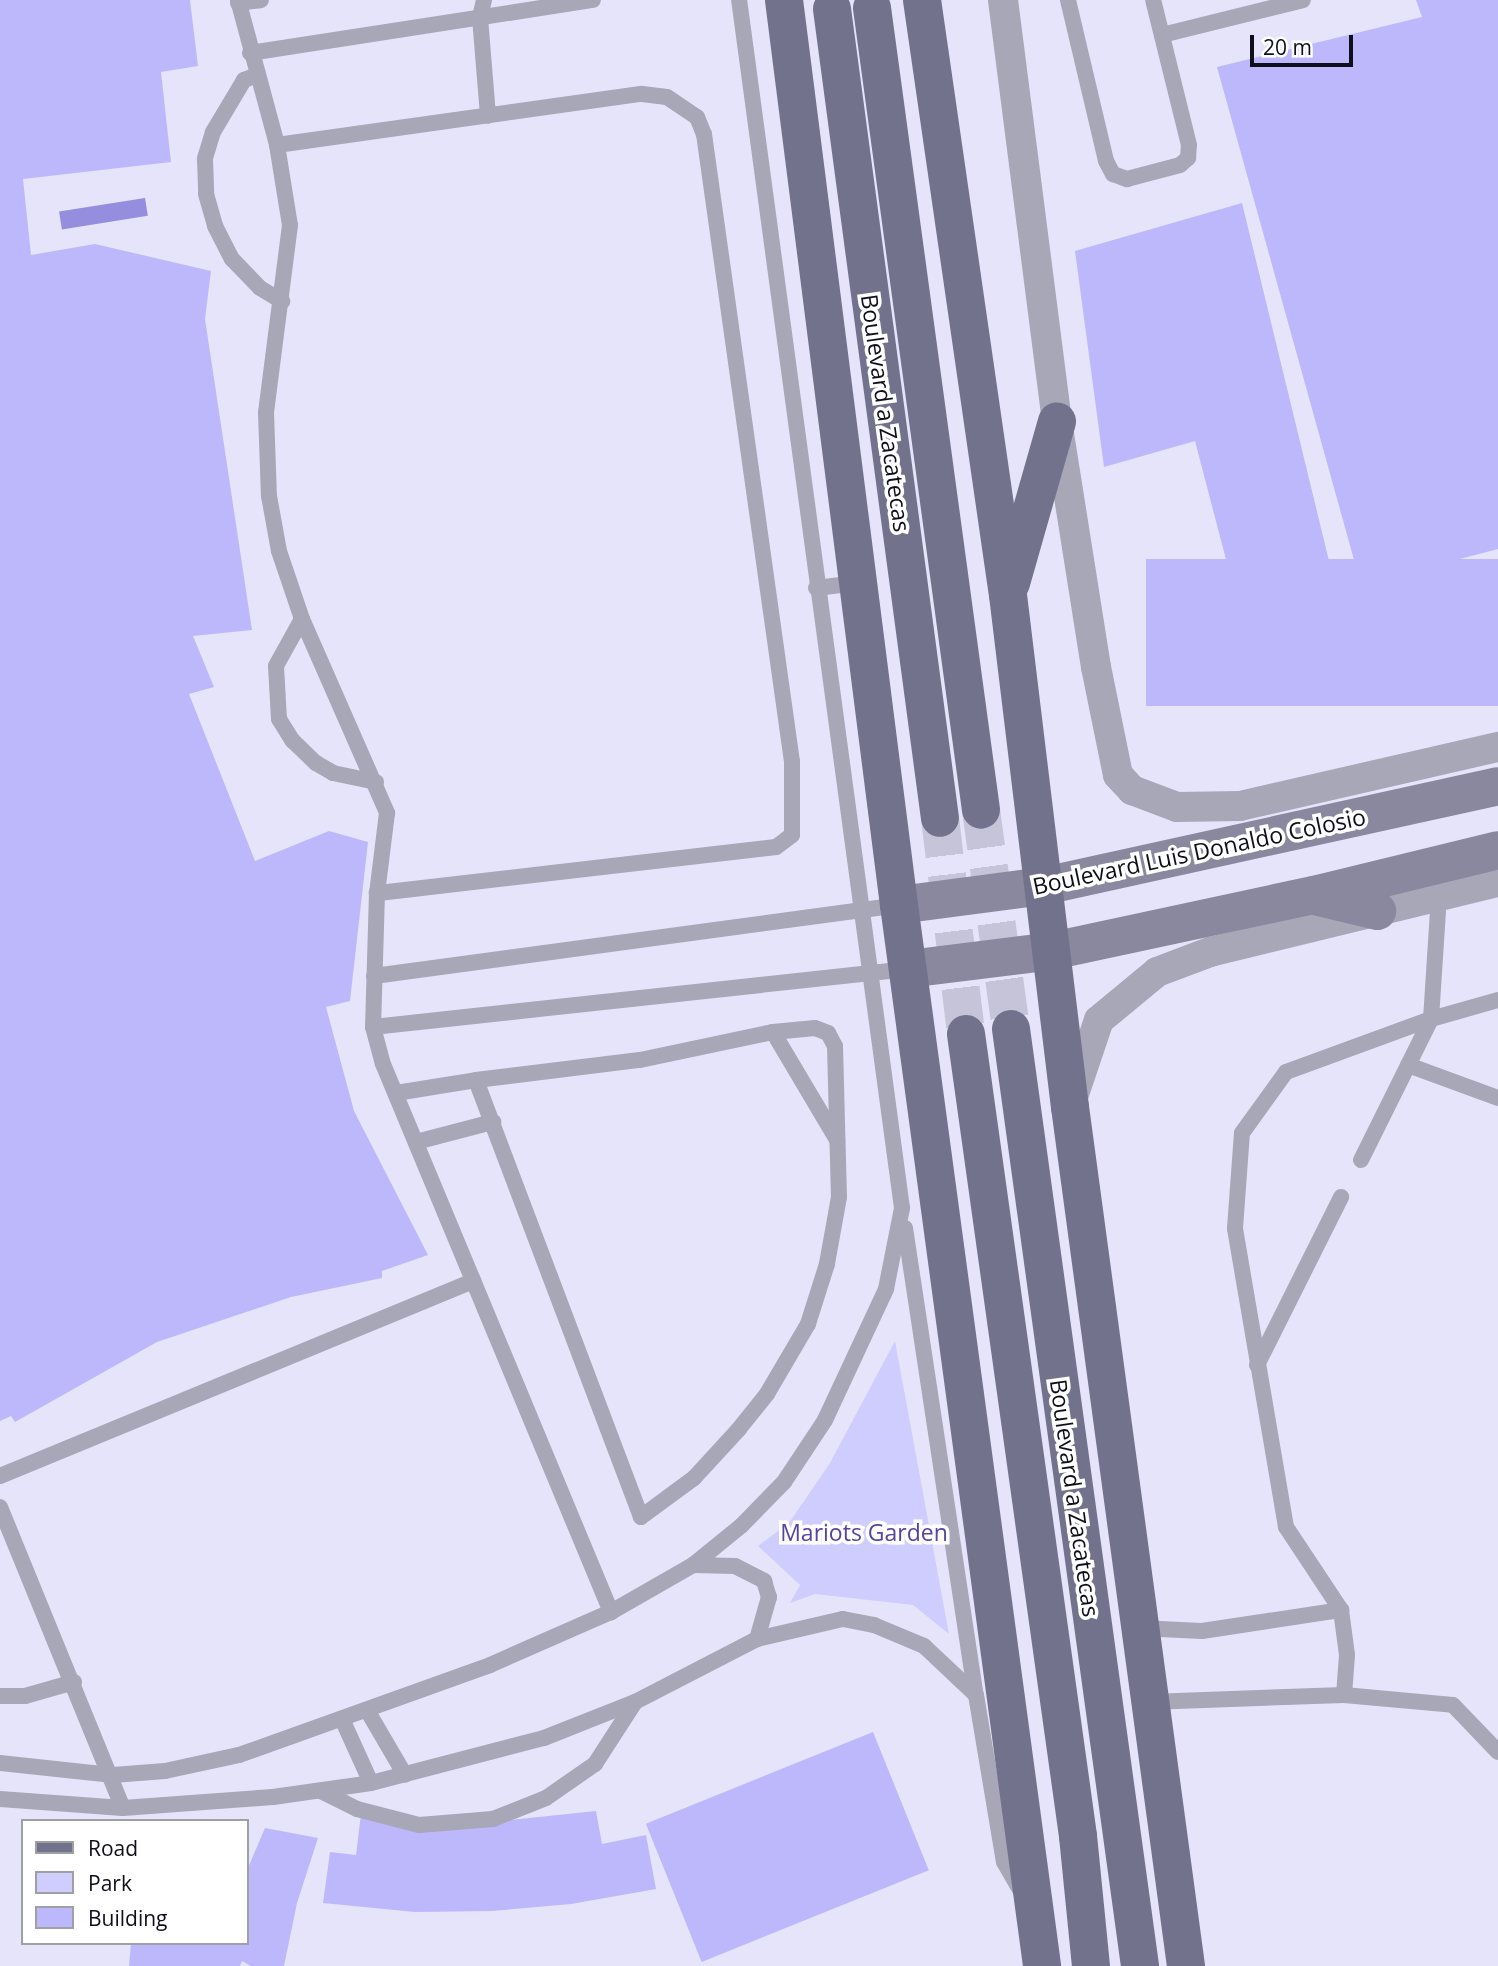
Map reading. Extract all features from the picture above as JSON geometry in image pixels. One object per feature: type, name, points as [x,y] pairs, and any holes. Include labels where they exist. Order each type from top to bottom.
[{"type":"main road","points":[[784,0],[899,905],[889,971],[1042,1966]]},
{"type":"main road","points":[[922,0],[1008,595],[1070,1107],[1138,1628],[1186,1966]]},
{"type":"main road","name":"Boulevard a Zacatecas","points":[[873,8],[981,810]]},
{"type":"main road","name":"Boulevard a Zacatecas","points":[[832,9],[940,818]]},
{"type":"main road","points":[[1008,595],[1057,421]]},
{"type":"main road","name":"Boulevard Luis Donaldo Colosio","points":[[899,905],[1044,886],[1498,786]]},
{"type":"main road","points":[[889,971],[1052,951],[1314,895],[1498,850]]},
{"type":"main road","points":[[1314,895],[1377,911]]},
{"type":"main road","name":"Boulevard a Zacatecas","points":[[1011,1029],[1140,1966]]},
{"type":"main road","name":"Boulevard a Zacatecas","points":[[966,1034],[1078,1836],[1091,1966]]},
{"type":"street","points":[[1003,0],[1057,421]]},
{"type":"street","name":"Boulevard Luis Donaldo Colosio","points":[[1057,421],[1096,667],[1118,775],[1132,790],[1177,807],[1240,806],[1498,747]]},
{"type":"street","points":[[1070,1107],[1099,1020],[1157,972],[1210,952],[1498,882]]},
{"type":"lane","points":[[261,0],[238,2],[277,145],[290,225],[264,452],[279,551],[302,619],[376,782],[387,813],[377,893],[373,1027],[415,1142],[611,1612]]},
{"type":"lane","points":[[484,0],[480,18],[488,116]]},
{"type":"lane","points":[[250,53],[593,0]]},
{"type":"lane","points":[[739,0],[861,911],[889,971],[902,1208],[976,1695],[1004,1862],[1036,1928]]},
{"type":"lane","points":[[1068,0],[1106,160],[1113,174],[1127,179],[1181,165],[1188,158],[1189,145],[1153,0]]},
{"type":"lane","points":[[1162,34],[1303,0]]},
{"type":"lane","points":[[257,75],[244,80],[213,132],[205,159],[206,194],[215,226],[232,258],[260,288],[282,301]]},
{"type":"lane","points":[[277,145],[642,94],[682,104],[696,117],[704,134],[792,762],[792,835],[776,847],[377,893]]},
{"type":"lane","points":[[816,588],[858,583]]},
{"type":"lane","points":[[302,619],[276,666],[279,719],[292,740],[316,763],[333,773],[376,782]]},
{"type":"lane","points":[[1361,1160],[1431,1019],[1439,896]]},
{"type":"lane","points":[[374,976],[899,905]]},
{"type":"lane","points":[[373,1027],[889,971]]},
{"type":"lane","points":[[1344,1695],[1347,1655],[1341,1610],[1286,1527],[1235,1228],[1242,1133],[1286,1072],[1431,1019],[1498,1000]]},
{"type":"lane","points":[[396,1093],[476,1080],[640,1059],[773,1032],[815,1027],[828,1033],[835,1046],[839,1197],[827,1264],[808,1324],[767,1394],[739,1429],[694,1478],[641,1517],[476,1080]]},
{"type":"lane","points":[[773,1032],[839,1142]]},
{"type":"lane","points":[[1408,1065],[1498,1098]]},
{"type":"lane","points":[[415,1142],[493,1122]]},
{"type":"lane","points":[[1257,1365],[1342,1197]]},
{"type":"lane","points":[[0,1763],[113,1775],[165,1771],[239,1755],[490,1665],[611,1612],[693,1565],[741,1526],[784,1482],[825,1420],[886,1289],[902,1208]]},
{"type":"lane","points":[[0,1476],[473,1281]]},
{"type":"lane","points":[[0,1507],[113,1775],[123,1808]]},
{"type":"lane","points":[[693,1565],[736,1566],[764,1581],[769,1597],[758,1639]]},
{"type":"lane","points":[[1138,1628],[1202,1630],[1341,1610]]},
{"type":"lane","points":[[0,1799],[123,1808],[321,1791],[371,1783],[544,1738],[635,1702],[758,1639],[843,1619],[874,1625],[924,1646],[976,1695]]},
{"type":"lane","points":[[0,1696],[25,1696],[74,1682]]},
{"type":"lane","points":[[1150,1702],[1344,1695],[1453,1705],[1498,1752]]},
{"type":"lane","points":[[321,1791],[357,1809],[419,1825],[493,1819],[546,1798],[595,1764],[635,1702]]},
{"type":"lane","points":[[367,1710],[405,1775]]},
{"type":"lane","points":[[342,1719],[371,1783]]},
{"type":"green space","name":"Mariots Garden","points":[[895,1341],[949,1634],[913,1605],[815,1594],[790,1603],[800,1585],[758,1546],[789,1523],[830,1463]]},
{"type":"shaded area","points":[[145,198],[148,216],[62,229],[59,212]]},
{"type":"building","points":[[0,0],[190,0],[198,66],[161,72],[171,162],[23,179],[31,255],[95,244],[211,271],[205,319],[252,630],[193,636],[214,687],[189,694],[255,861],[329,831],[368,842],[350,1001],[326,1007],[354,1111],[428,1255],[382,1271],[382,1278],[291,1297],[157,1342],[15,1422],[11,1416],[0,1421]]},
{"type":"building","points":[[1416,0],[1498,0],[1498,549],[1361,585],[1217,67],[1422,17]]},
{"type":"building","points":[[1242,203],[1330,565],[1235,594],[1195,441],[1104,467],[1075,251]]},
{"type":"building","points":[[1146,559],[1498,559],[1498,706],[1146,706]]},
{"type":"building","points":[[873,1732],[929,1870],[702,1962],[646,1824]]},
{"type":"building","points":[[596,1811],[602,1844],[646,1835],[656,1889],[571,1904],[492,1911],[415,1912],[323,1903],[330,1852],[356,1855],[361,1814],[471,1824]]},
{"type":"building","points":[[265,1828],[318,1838],[297,1903],[284,1966],[251,1966],[242,1961],[240,1966],[129,1966],[131,1945],[248,1945],[248,1868]]},
{"type":"tunnel","points":[[981,810],[1011,1029]]},
{"type":"tunnel","points":[[940,818],[966,1034]]}]
